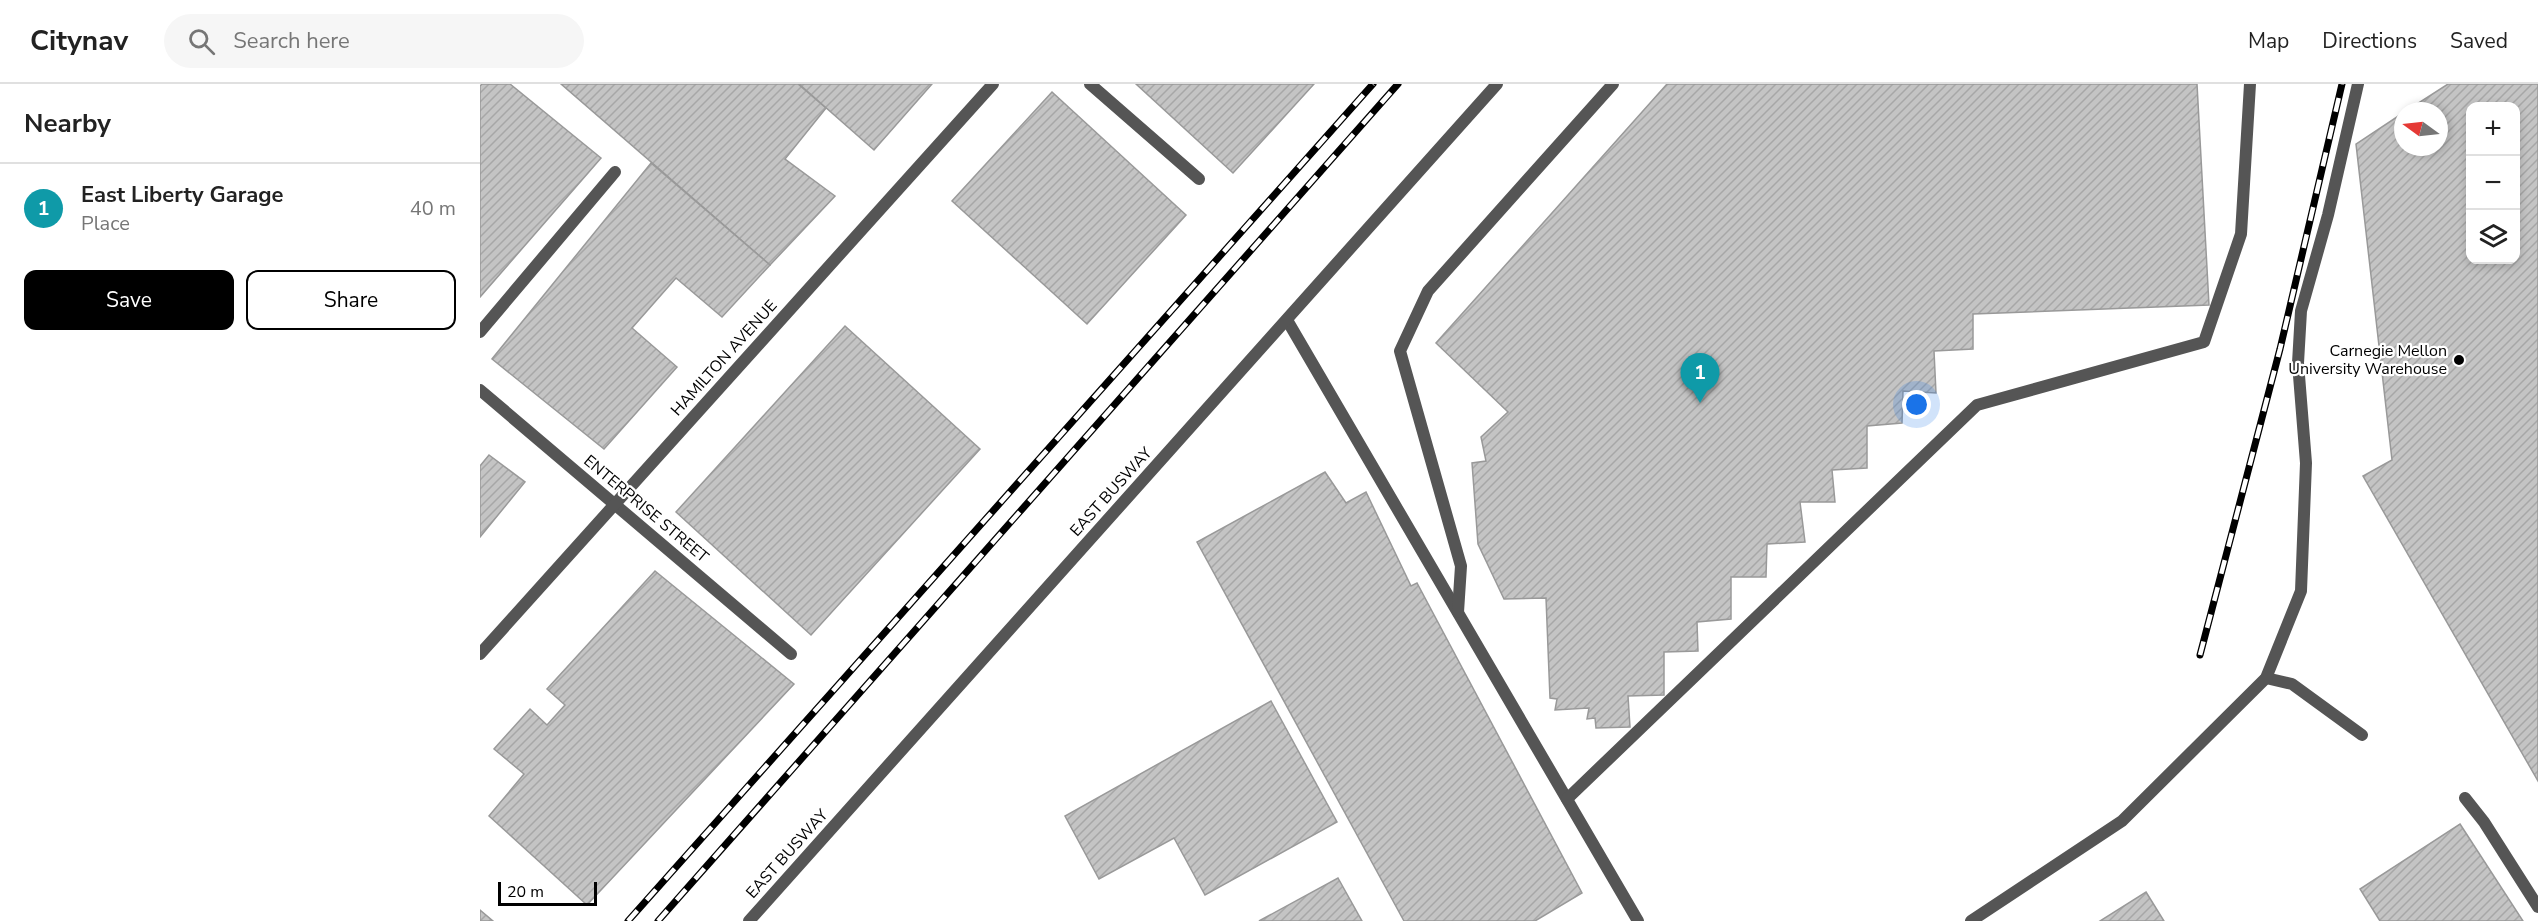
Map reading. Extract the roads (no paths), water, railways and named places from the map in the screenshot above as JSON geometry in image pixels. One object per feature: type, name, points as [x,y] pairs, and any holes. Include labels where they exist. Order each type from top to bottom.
[{"type":"street","name":"HAMILTON AVENUE","points":[[480,654],[993,84]]},
{"type":"street","points":[[1090,84],[1199,179]]},
{"type":"street","name":"EAST BUSWAY","points":[[749,921],[1497,84]]},
{"type":"street","points":[[1458,612],[1461,566],[1400,351],[1428,291],[1613,84]]},
{"type":"street","points":[[1567,799],[1977,405],[2204,342],[2241,234],[2250,84]]},
{"type":"street","points":[[1971,921],[2122,821],[2266,678],[2301,591],[2306,463],[2298,363],[2301,311],[2328,215],[2358,84]]},
{"type":"street","points":[[480,332],[615,172]]},
{"type":"street","points":[[1287,320],[1638,921]]},
{"type":"street","name":"ENTERPRISE STREET","points":[[480,390],[791,654]]},
{"type":"street","points":[[2266,678],[2292,684],[2362,735]]},
{"type":"street","points":[[2465,798],[2484,822],[2538,907]]},
{"type":"railway","points":[[628,921],[1373,84]]},
{"type":"railway","points":[[658,921],[1398,84]]},
{"type":"railway","points":[[2200,655],[2280,349],[2342,84]]},
{"type":"place","name":"Carnegie Mellon University Warehouse","points":[[2459,360]]},
{"type":"place","name":"East Liberty Garage","points":[[1700,403]]}]
